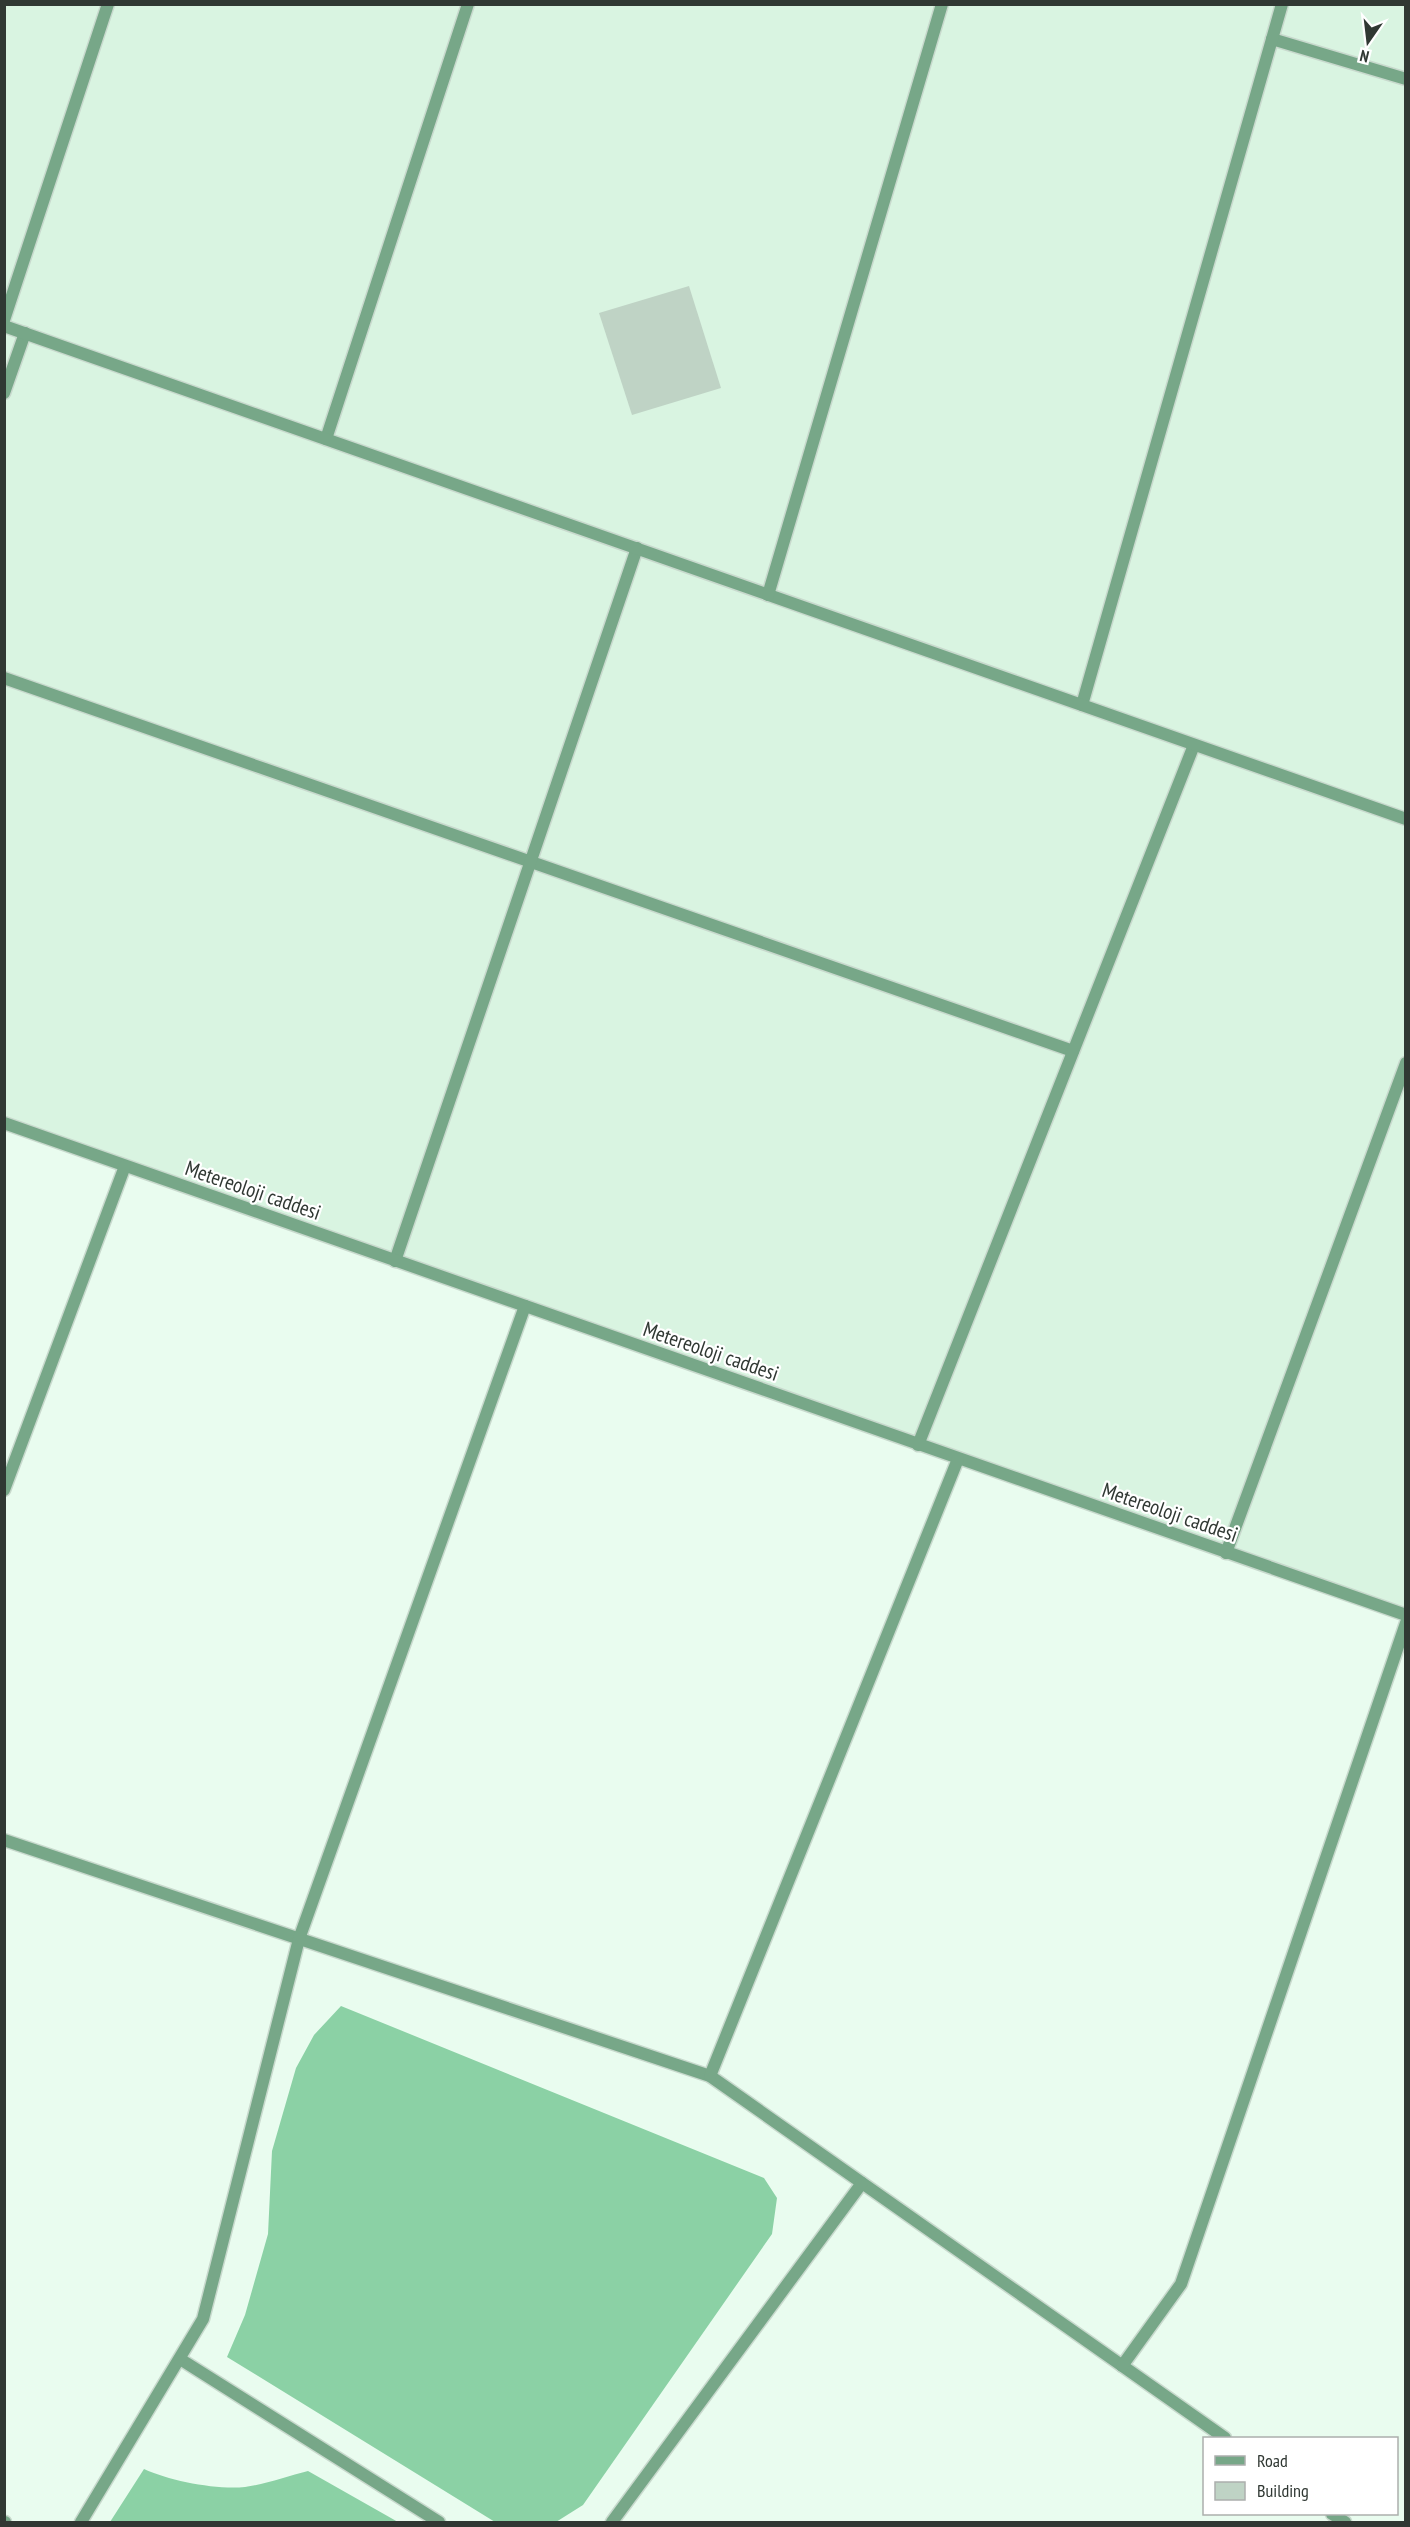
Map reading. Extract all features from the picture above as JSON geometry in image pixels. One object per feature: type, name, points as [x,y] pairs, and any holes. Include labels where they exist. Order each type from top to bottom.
[{"type":"street","points":[[4,320],[108,4]]},
{"type":"street","points":[[326,439],[468,4]]},
{"type":"street","points":[[768,595],[942,4]]},
{"type":"street","points":[[1082,705],[1282,4]]},
{"type":"street","points":[[1272,39],[1406,79]]},
{"type":"street","points":[[4,326],[1406,819]]},
{"type":"street","points":[[4,393],[25,333]]},
{"type":"street","points":[[395,1261],[637,548]]},
{"type":"street","points":[[4,678],[1073,1051]]},
{"type":"street","points":[[918,1445],[1194,745]]},
{"type":"street","points":[[1226,1552],[1406,1063]]},
{"type":"street","name":"Metereoloji caddesi","points":[[4,1124],[1406,1615]]},
{"type":"street","points":[[4,1490],[125,1166]]},
{"type":"street","points":[[81,2523],[202,2319],[298,1939],[525,1306]]},
{"type":"street","points":[[710,2076],[958,1459]]},
{"type":"street","points":[[1122,2366],[1181,2284],[1406,1623]]},
{"type":"street","points":[[4,1840],[710,2076],[1223,2437]]},
{"type":"street","points":[[612,2523],[862,2183]]},
{"type":"street","points":[[180,2359],[439,2523]]},
{"type":"shaded area","points":[[5,5],[1405,5],[1405,1609],[5,1121]]},
{"type":"green space","points":[[341,2006],[764,2178],[777,2198],[772,2234],[583,2505],[556,2522],[495,2522],[227,2357],[245,2315],[268,2234],[272,2151],[296,2068],[314,2035]]},
{"type":"green space","points":[[144,2469],[194,2484],[234,2488],[261,2484],[308,2471],[398,2522],[110,2522]]},
{"type":"building","points":[[689,286],[721,388],[632,415],[599,313]]}]
